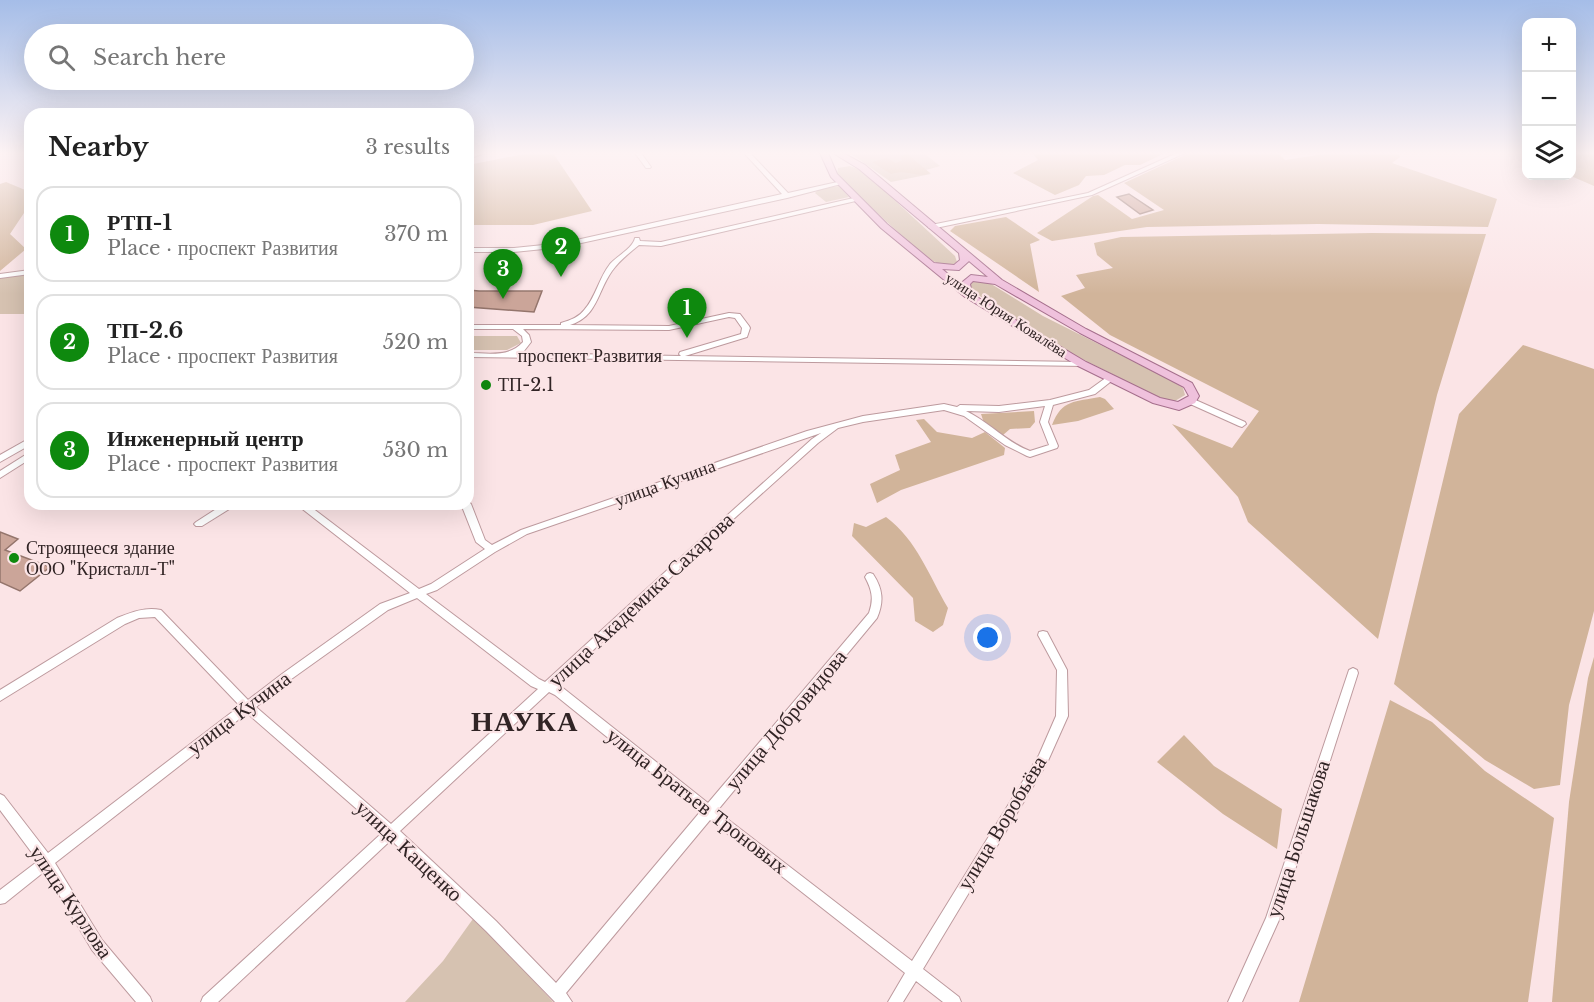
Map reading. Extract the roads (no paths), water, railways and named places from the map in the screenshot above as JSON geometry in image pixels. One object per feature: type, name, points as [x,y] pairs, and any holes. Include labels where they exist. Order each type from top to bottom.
[{"type":"main road","name":"улица Юрия Ковалёва","points":[[859,200],[884,226],[968,295],[1110,379],[1169,405],[1179,406],[1191,401],[1194,396],[1188,385],[1074,326],[999,282],[900,200]]},
{"type":"main road","points":[[929,264],[956,268],[965,261],[963,254]]},
{"type":"main road","points":[[968,295],[965,284],[971,278],[985,278],[999,282]]},
{"type":"street","points":[[474,250],[546,248],[638,231],[771,200]]},
{"type":"street","points":[[818,200],[825,207]]},
{"type":"street","points":[[637,243],[661,244],[855,200]]},
{"type":"street","points":[[931,227],[1062,200]]},
{"type":"street","points":[[729,210],[743,225]]},
{"type":"street","points":[[548,327],[571,323],[587,314],[596,302],[610,270],[637,243],[638,231]]},
{"type":"street","points":[[0,276],[24,273]]},
{"type":"street","name":"проспект Развития","points":[[474,327],[669,328],[729,315],[737,316],[746,328],[744,335],[675,356]]},
{"type":"street","name":"проспект Развития","points":[[505,355],[516,352],[527,342],[525,334],[514,327]]},
{"type":"street","name":"проспект Развития","points":[[474,355],[675,356],[1082,364]]},
{"type":"street","points":[[955,408],[999,409],[1050,403],[1092,392],[1110,379]]},
{"type":"street","name":"улица Юрия Ковалёва","points":[[1191,401],[1242,424]]},
{"type":"street","points":[[955,408],[968,413],[980,425],[1030,454],[1054,446],[1044,422],[1050,403]]},
{"type":"street","name":"улица Академика Сахарова","points":[[208,1002],[812,437],[841,424],[944,407],[955,408]]},
{"type":"street","name":"улица Кучина","points":[[0,898],[247,706],[384,607],[421,593],[524,532],[812,437]]},
{"type":"street","points":[[0,459],[24,445]]},
{"type":"street","points":[[0,475],[24,459]]},
{"type":"street","points":[[199,524],[221,510]]},
{"type":"street","name":"улица Братьев Троновых","points":[[310,510],[536,683],[559,691],[708,811],[954,1002]]},
{"type":"street","points":[[468,510],[481,542],[492,549]]},
{"type":"street","name":"улица Добровидова","points":[[561,998],[708,811],[763,749],[873,615],[878,603],[878,592],[870,577]]},
{"type":"street","name":"улица Кащенко","points":[[0,696],[121,621],[138,614],[157,613],[247,706],[392,832],[561,998]]},
{"type":"street","name":"улица Воробьёва","points":[[894,1002],[1043,759],[1062,716],[1062,670],[1043,635]]},
{"type":"street","name":"улица Большакова","points":[[1235,1002],[1269,928],[1353,673]]},
{"type":"street","name":"улица Курлова","points":[[0,800],[47,862],[97,945],[145,1002]]},
{"type":"place","name":"ТП-2.6","points":[[561,277]]},
{"type":"place","name":"Инженерный центр","points":[[503,299]]},
{"type":"place","name":"РТП-1","points":[[687,338]]},
{"type":"place","name":"ТП-2.1","points":[[486,385]]},
{"type":"place","name":"Строящееся здание ООО \"Кристалл-Т\"","points":[[14,558]]},
{"type":"district","name":"НАУКА","points":[[525,721]]}]
